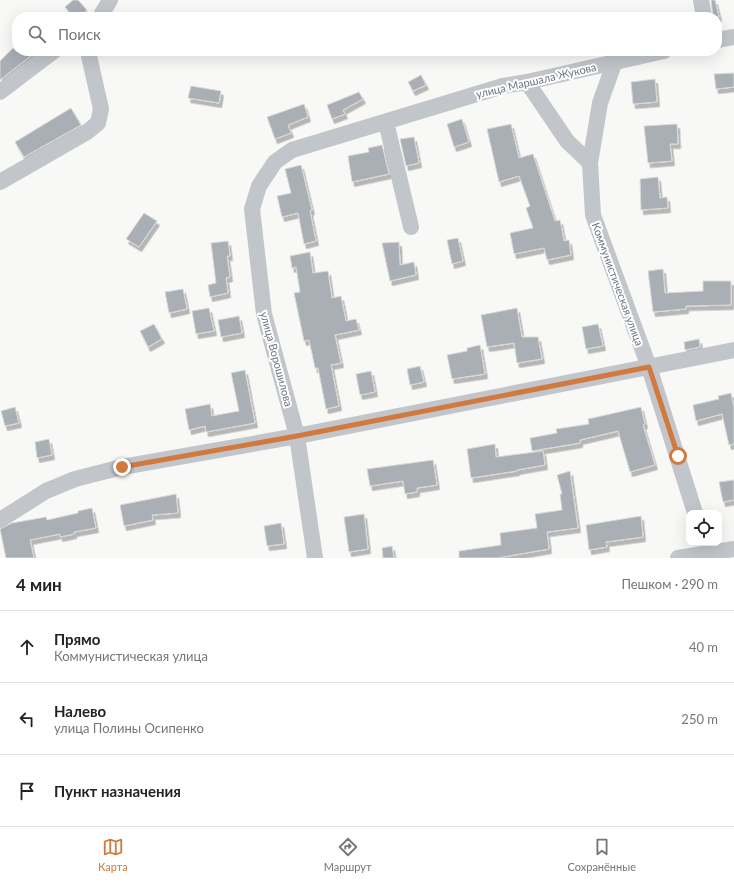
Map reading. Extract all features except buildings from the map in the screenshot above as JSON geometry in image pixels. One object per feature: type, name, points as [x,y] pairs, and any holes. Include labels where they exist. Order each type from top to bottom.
[{"type":"street","points":[[103,12],[110,0]]},
{"type":"street","points":[[701,0],[703,12]]},
{"type":"street","points":[[722,39],[734,37]]},
{"type":"street","points":[[0,92],[47,56]]},
{"type":"street","points":[[0,182],[87,132],[98,123],[101,109],[89,56]]},
{"type":"street","name":"улица Маршала Жукова","points":[[292,150],[503,86],[527,82],[615,56]]},
{"type":"street","name":"Коммунистическая улица","points":[[615,56],[600,103],[590,163],[593,215],[649,367],[694,510]]},
{"type":"street","points":[[527,82],[567,141],[590,163]]},
{"type":"street","points":[[386,122],[411,227]]},
{"type":"street","name":"улица Ворошилова","points":[[292,150],[275,162],[259,186],[252,209],[264,314],[297,436],[315,558]]},
{"type":"street","points":[[0,520],[46,491],[75,478],[122,467],[297,436],[734,350]]},
{"type":"street","points":[[678,558],[706,551],[734,549]]},
{"type":"route","points":[[122,467],[297,436],[649,367],[678,456]]}]
